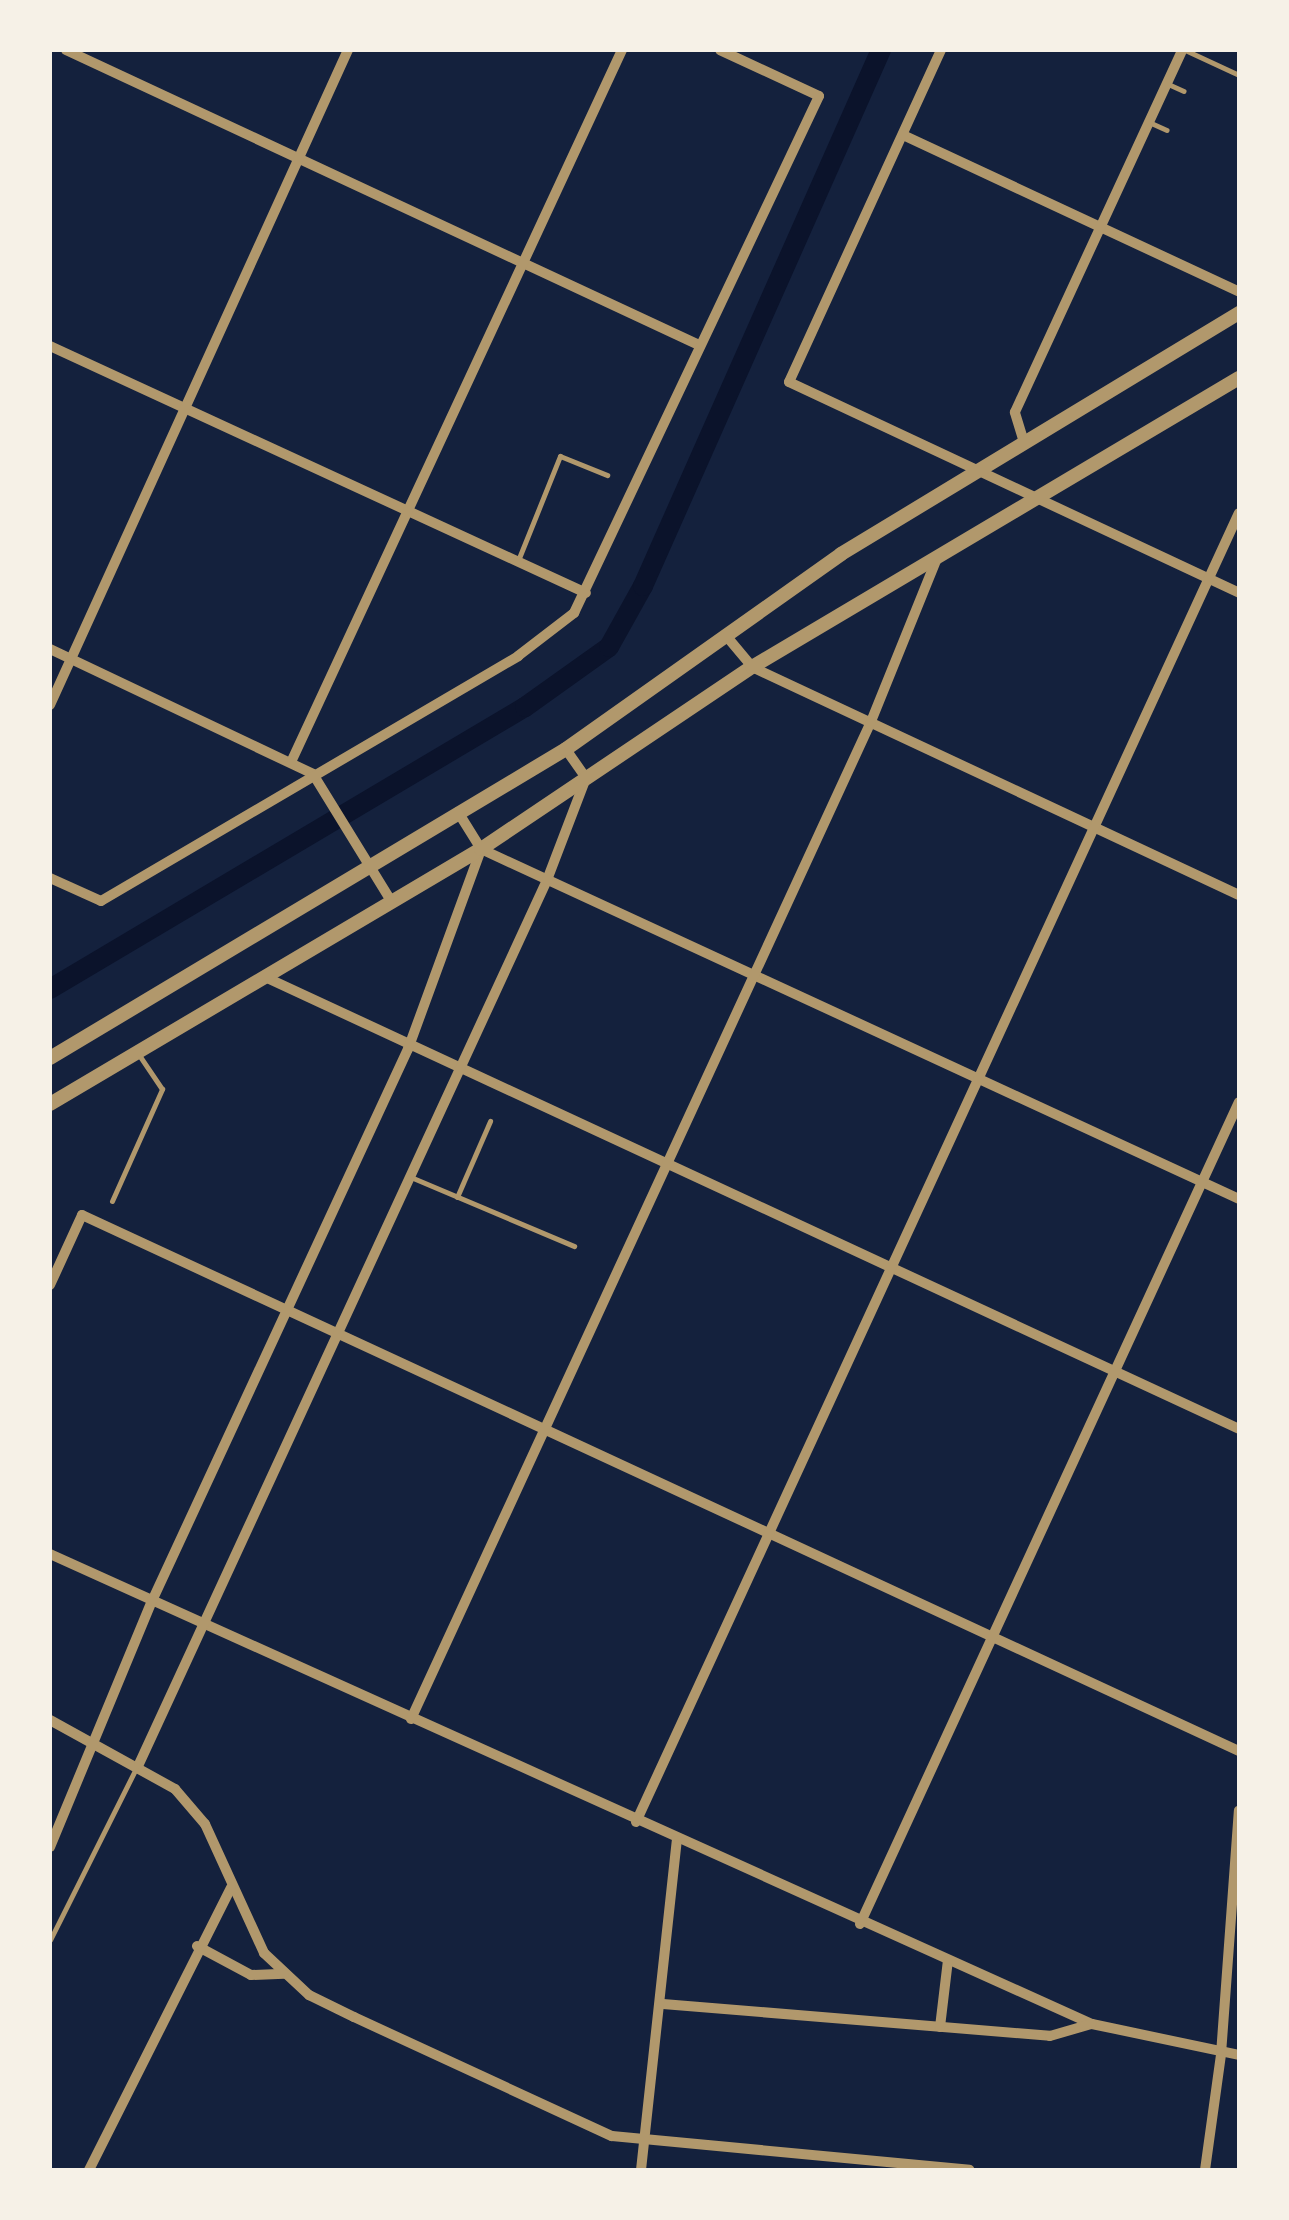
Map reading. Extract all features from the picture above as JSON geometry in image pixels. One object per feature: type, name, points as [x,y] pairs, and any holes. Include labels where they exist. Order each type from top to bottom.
[{"type":"street","points":[[66,50],[699,345]]},
{"type":"street","points":[[50,704],[348,50]]},
{"type":"street","points":[[292,760],[622,50]]},
{"type":"street","points":[[50,878],[101,901],[557,630],[586,593],[819,96],[720,50]]},
{"type":"street","points":[[941,50],[790,382],[1239,593]]},
{"type":"street","points":[[1023,439],[1015,412],[1097,225],[1184,50]]},
{"type":"street","points":[[904,135],[1239,292]]},
{"type":"street","points":[[50,1058],[566,749],[728,638],[841,554],[1023,439],[1239,313]]},
{"type":"street","points":[[50,346],[408,512],[518,558],[586,593]]},
{"type":"street","points":[[50,1104],[480,849],[752,667],[1239,378]]},
{"type":"street","points":[[636,1822],[1239,513]]},
{"type":"street","points":[[411,1719],[870,724],[936,561]]},
{"type":"street","points":[[728,638],[752,667],[1239,896]]},
{"type":"street","points":[[50,649],[292,760],[313,774],[392,900]]},
{"type":"street","points":[[566,749],[586,778]]},
{"type":"street","points":[[139,1764],[413,1178],[547,880],[586,778]]},
{"type":"street","points":[[458,812],[480,849],[1239,1198]]},
{"type":"street","points":[[50,1848],[98,1746],[152,1601],[408,1048],[480,849]]},
{"type":"street","points":[[264,977],[408,1048],[1239,1430]]},
{"type":"street","points":[[860,1924],[1239,1102]]},
{"type":"street","points":[[50,1285],[82,1215],[768,1536],[1239,1750]]},
{"type":"street","points":[[50,1554],[860,1924],[1092,2024],[1239,2055]]},
{"type":"street","points":[[50,1720],[139,1764],[188,1802],[264,1954],[309,1995],[612,2136],[970,2170]]},
{"type":"street","points":[[1204,2170],[1221,2054],[1239,1811]]},
{"type":"street","points":[[641,2170],[663,2004],[677,1841]]},
{"type":"street","points":[[90,2170],[196,1946],[230,1888]]},
{"type":"street","points":[[196,1946],[251,1974],[284,1974]]},
{"type":"street","points":[[940,2027],[948,1960]]},
{"type":"street","points":[[663,2004],[1050,2036],[1092,2024]]},
{"type":"lane","points":[[1184,50],[1239,75]]},
{"type":"lane","points":[[1166,83],[1184,90]]},
{"type":"lane","points":[[1148,121],[1166,130]]},
{"type":"lane","points":[[518,558],[560,456],[607,476]]},
{"type":"lane","points":[[112,1200],[162,1089],[138,1052]]},
{"type":"lane","points":[[457,1196],[490,1122]]},
{"type":"lane","points":[[413,1178],[574,1246]]},
{"type":"lane","points":[[50,1940],[139,1764]]},
{"type":"waterway","points":[[50,989],[525,707],[609,647],[643,586],[881,50]]}]
